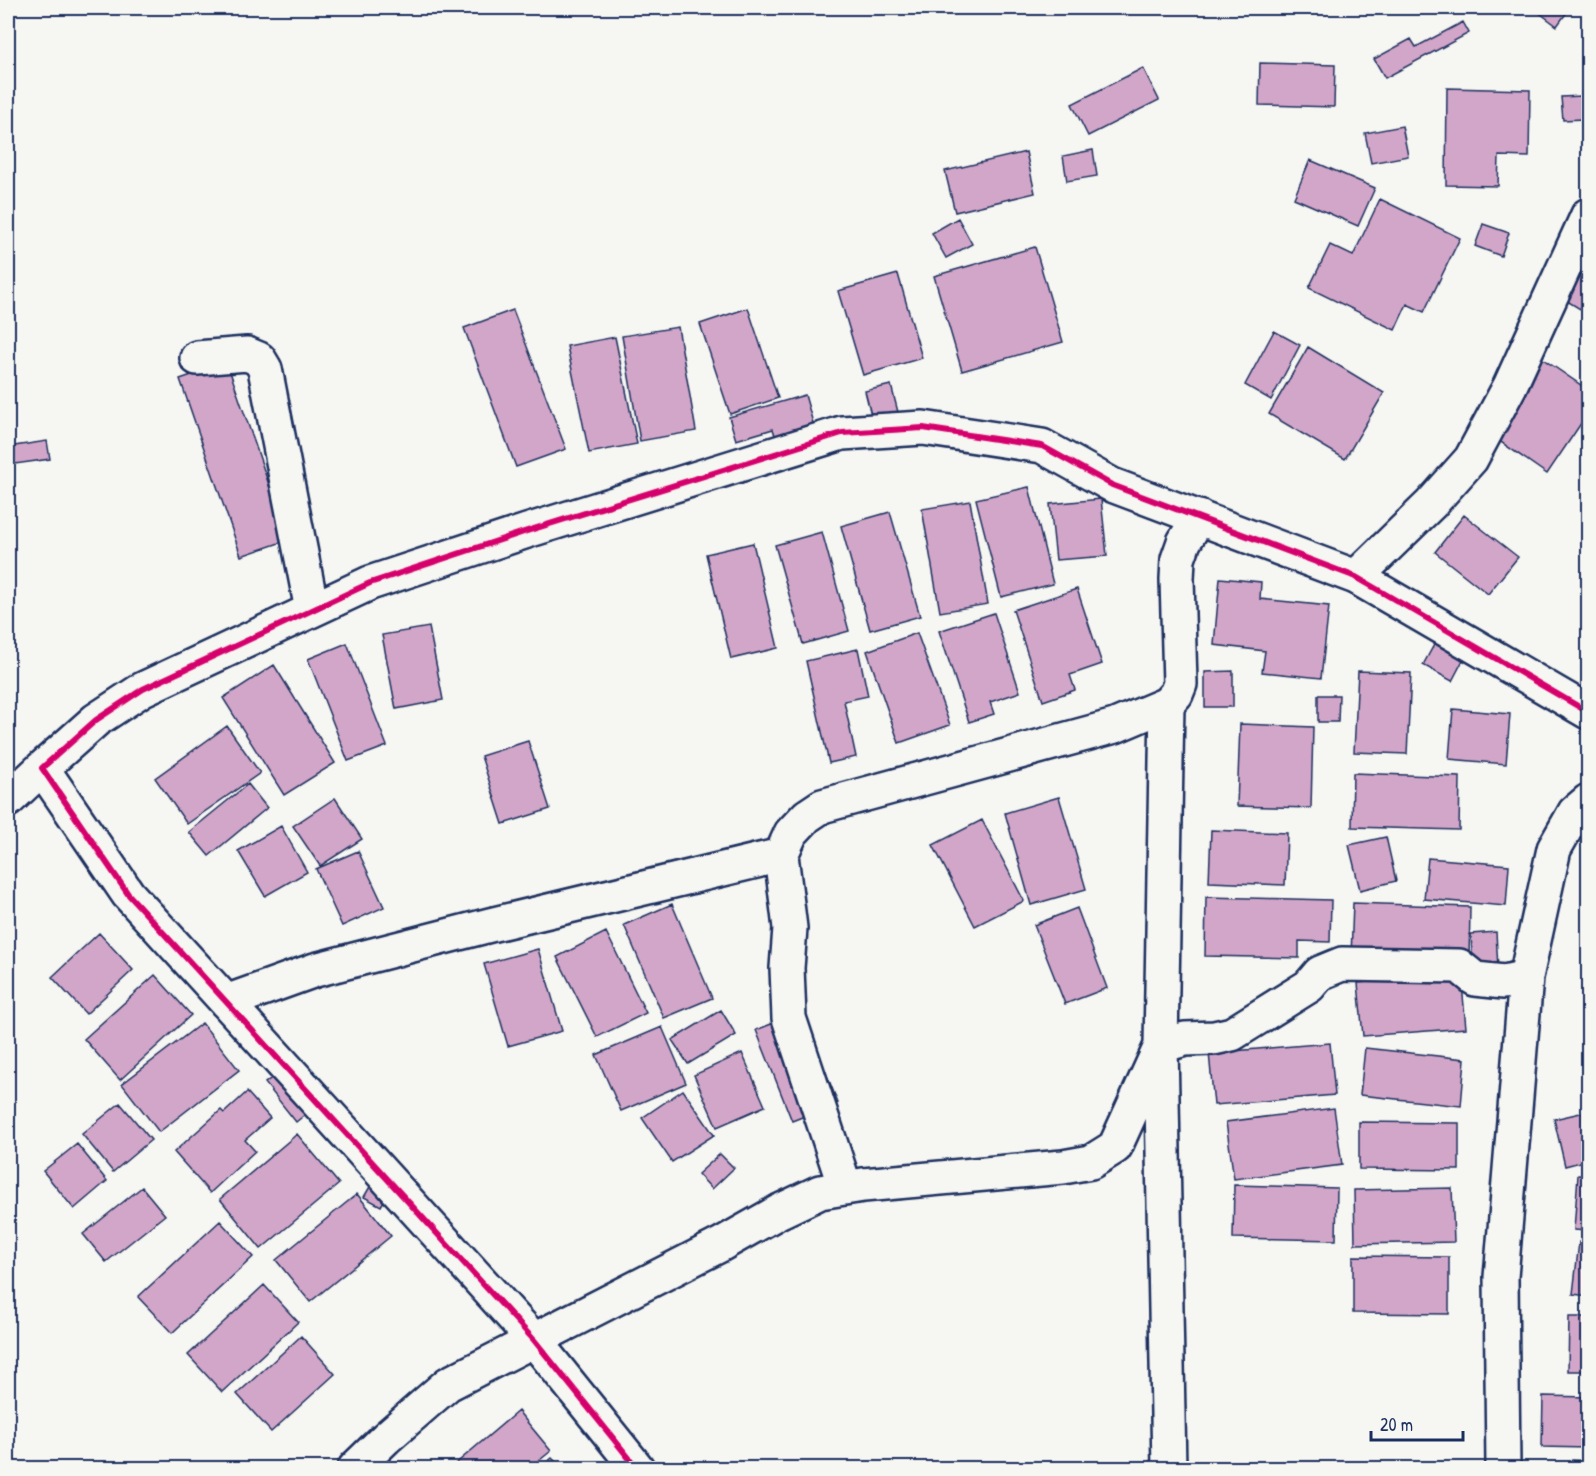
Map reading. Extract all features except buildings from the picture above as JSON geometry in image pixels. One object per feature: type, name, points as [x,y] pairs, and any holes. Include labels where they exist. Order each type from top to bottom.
[{"type":"street","points":[[1356,577],[1431,504],[1471,459],[1510,386],[1588,215]]},
{"type":"street","points":[[197,358],[247,354],[259,359],[265,369],[312,610]]},
{"type":"street","points":[[8,800],[96,720],[143,689],[370,583],[527,531],[842,433],[923,428],[1042,446],[1112,484],[1356,577],[1588,712]]},
{"type":"street","points":[[844,1187],[789,1018],[786,968],[790,928],[781,855],[791,833],[807,816],[822,806],[1115,726],[1167,704],[1176,694],[1180,684],[1178,559],[1184,542],[1198,517]]},
{"type":"street","points":[[1167,704],[1161,1046],[1169,1468]]},
{"type":"street","points":[[42,768],[128,894],[534,1340],[637,1468]]},
{"type":"street","points":[[1503,1468],[1501,1277],[1526,977],[1554,849],[1575,812],[1588,801]]},
{"type":"street","points":[[226,1002],[315,970],[781,855]]},
{"type":"street","points":[[356,1468],[386,1438],[448,1384],[820,1192],[844,1187],[1063,1167],[1090,1162],[1115,1147],[1161,1046],[1185,1039],[1214,1038],[1232,1034],[1309,986],[1320,973],[1342,964],[1459,966],[1475,979],[1504,982],[1526,977]]},
{"type":"cycle path","points":[[637,1468],[534,1340],[128,894],[42,768],[96,720],[143,689],[370,583],[527,531],[842,433],[923,428],[1042,446],[1112,485],[1356,577],[1588,712]]}]
